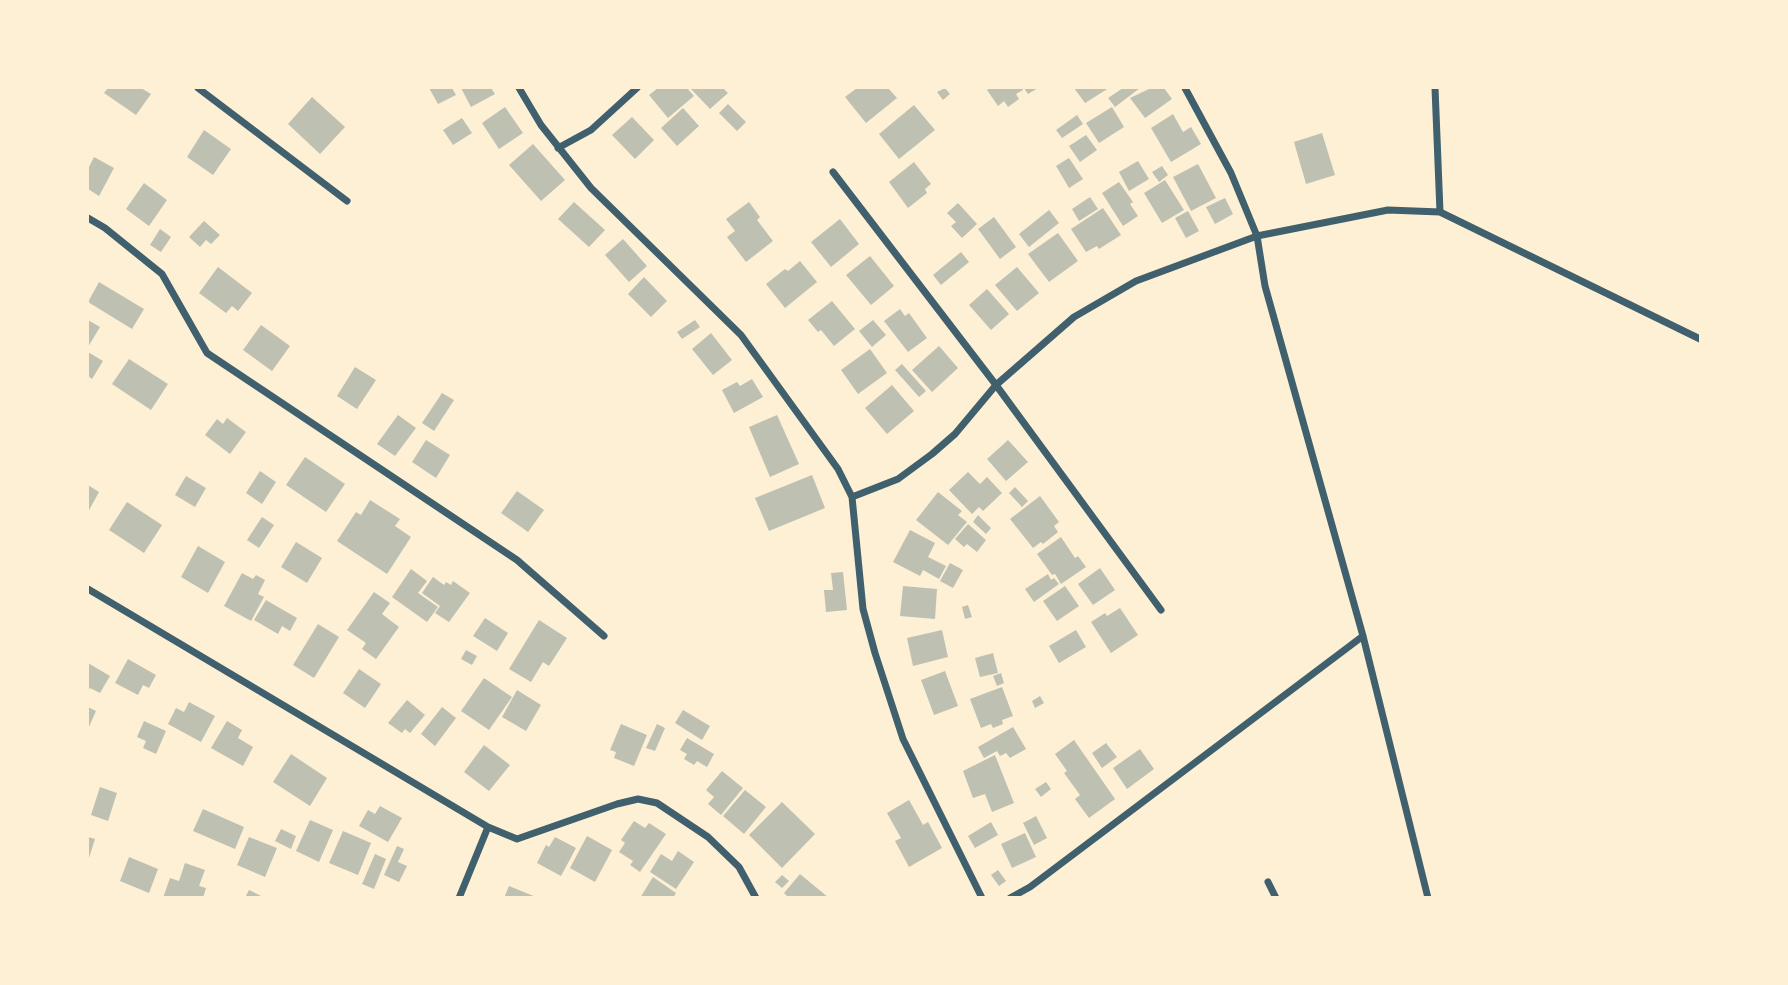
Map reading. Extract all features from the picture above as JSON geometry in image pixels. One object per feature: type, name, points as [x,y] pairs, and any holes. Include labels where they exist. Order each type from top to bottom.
[{"type":"street","points":[[198,88],[347,201]]},
{"type":"street","points":[[519,88],[541,125],[591,188],[741,335],[838,469],[852,497],[863,609],[903,739],[982,898]]},
{"type":"street","points":[[558,148],[591,130],[637,88]]},
{"type":"street","points":[[1185,88],[1231,173],[1257,236],[1268,298],[1363,636],[1428,898]]},
{"type":"street","points":[[1435,88],[1440,212]]},
{"type":"street","points":[[833,172],[996,385],[1161,610]]},
{"type":"street","points":[[852,497],[898,479],[932,454],[955,434],[996,385],[1074,317],[1136,281],[1257,236],[1388,210],[1440,212],[1700,340]]},
{"type":"street","points":[[88,218],[105,228],[162,274],[207,353],[517,560],[604,636]]},
{"type":"street","points":[[88,589],[488,827],[517,839],[617,804],[638,799],[657,803],[708,837],[739,867],[756,898]]},
{"type":"street","points":[[1010,898],[1030,887],[1363,636]]},
{"type":"street","points":[[459,898],[488,827]]},
{"type":"street","points":[[1268,882],[1276,898]]},
{"type":"building","points":[[108,88],[141,88],[151,94],[136,115],[104,93]]},
{"type":"building","points":[[429,88],[452,88],[456,95],[438,104]]},
{"type":"building","points":[[461,88],[491,88],[495,94],[471,107]]},
{"type":"building","points":[[658,88],[687,88],[694,96],[668,118],[649,95]]},
{"type":"building","points":[[690,88],[723,88],[728,93],[710,109]]},
{"type":"building","points":[[857,88],[888,88],[897,98],[866,123],[845,97]]},
{"type":"building","points":[[945,88],[950,94],[943,100],[937,92]]},
{"type":"building","points":[[1024,88],[1038,88],[1028,94]]},
{"type":"building","points":[[1074,88],[1109,88],[1085,103]]},
{"type":"building","points":[[1123,88],[1140,88],[1115,107],[1108,98]]},
{"type":"building","points":[[1151,88],[1164,88],[1172,99],[1145,118],[1130,98]]},
{"type":"building","points":[[987,90],[1023,90],[1016,94],[1019,99],[1008,107],[1004,101],[998,106]]},
{"type":"building","points":[[312,97],[345,127],[320,154],[288,124]]},
{"type":"building","points":[[728,104],[746,122],[737,131],[719,113]]},
{"type":"building","points":[[914,105],[935,130],[899,159],[879,134]]},
{"type":"building","points":[[505,107],[523,133],[499,149],[482,123]]},
{"type":"building","points":[[1112,107],[1124,127],[1099,143],[1086,123]]},
{"type":"building","points":[[683,108],[699,126],[677,146],[661,128]]},
{"type":"building","points":[[1173,114],[1183,132],[1191,127],[1201,144],[1171,162],[1151,128]]},
{"type":"building","points":[[1077,115],[1083,124],[1062,138],[1056,130]]},
{"type":"building","points":[[632,117],[654,140],[635,159],[612,135]]},
{"type":"building","points":[[462,118],[472,133],[453,145],[443,130]]},
{"type":"building","points":[[204,130],[231,149],[213,175],[187,157]]},
{"type":"building","points":[[1322,133],[1335,175],[1306,184],[1294,142]]},
{"type":"building","points":[[1086,135],[1097,150],[1080,162],[1069,146]]},
{"type":"building","points":[[533,144],[565,180],[541,201],[509,165]]},
{"type":"building","points":[[94,157],[114,168],[99,196],[88,189],[88,169]]},
{"type":"building","points":[[1069,158],[1083,179],[1069,188],[1056,166]]},
{"type":"building","points":[[1138,161],[1149,179],[1129,191],[1119,172]]},
{"type":"building","points":[[914,162],[931,184],[925,189],[927,193],[908,208],[889,182]]},
{"type":"building","points":[[1198,164],[1216,198],[1191,211],[1173,177]]},
{"type":"building","points":[[1162,166],[1168,175],[1159,182],[1152,172]]},
{"type":"building","points":[[1165,180],[1184,210],[1162,223],[1144,193]]},
{"type":"building","points":[[1119,182],[1133,202],[1130,204],[1138,216],[1123,226],[1102,193]]},
{"type":"building","points":[[144,183],[167,200],[149,226],[126,209]]},
{"type":"building","points":[[1090,197],[1098,209],[1079,221],[1072,209]]},
{"type":"building","points":[[1225,198],[1233,214],[1215,224],[1206,207]]},
{"type":"building","points":[[574,202],[605,230],[589,247],[558,219]]},
{"type":"building","points":[[749,202],[760,217],[757,220],[773,241],[746,262],[727,237],[735,231],[726,219]]},
{"type":"building","points":[[958,203],[977,224],[962,238],[951,226],[956,222],[947,213]]},
{"type":"building","points":[[1103,208],[1121,235],[1099,249],[1097,246],[1086,252],[1071,229]]},
{"type":"building","points":[[1049,210],[1059,223],[1029,247],[1019,234]]},
{"type":"building","points":[[1188,211],[1199,231],[1186,238],[1175,218]]},
{"type":"building","points":[[994,217],[1016,247],[1000,259],[978,229]]},
{"type":"building","points":[[840,219],[859,244],[831,267],[811,242]]},
{"type":"building","points":[[204,221],[220,235],[211,244],[206,240],[200,247],[189,237]]},
{"type":"building","points":[[160,229],[171,237],[161,252],[150,245]]},
{"type":"building","points":[[1058,233],[1078,261],[1049,282],[1028,254]]},
{"type":"building","points":[[623,239],[647,266],[629,282],[605,255]]},
{"type":"building","points":[[961,252],[969,262],[941,285],[933,275]]},
{"type":"building","points":[[870,256],[894,286],[871,305],[846,275]]},
{"type":"building","points":[[800,261],[817,282],[785,308],[766,284]]},
{"type":"building","points":[[218,267],[252,293],[238,311],[232,306],[226,313],[199,293]]},
{"type":"building","points":[[1017,267],[1039,293],[1017,311],[995,285]]},
{"type":"building","points":[[644,277],[667,301],[651,317],[628,294]]},
{"type":"building","points":[[99,282],[144,309],[132,329],[88,302]]},
{"type":"building","points":[[987,289],[1009,314],[991,330],[969,305]]},
{"type":"building","points":[[832,301],[855,329],[834,346],[821,330],[818,332],[808,320]]},
{"type":"building","points":[[900,309],[905,316],[909,313],[927,338],[908,352],[884,321]]},
{"type":"building","points":[[88,320],[100,327],[88,347]]},
{"type":"building","points":[[695,320],[700,327],[682,339],[677,332]]},
{"type":"building","points":[[873,320],[886,335],[872,347],[859,331]]},
{"type":"building","points":[[261,325],[290,346],[272,371],[243,350]]},
{"type":"building","points":[[711,333],[732,360],[713,375],[692,349]]},
{"type":"building","points":[[939,346],[958,368],[932,392],[912,370]]},
{"type":"building","points":[[870,349],[887,373],[858,394],[841,370]]},
{"type":"building","points":[[88,352],[103,361],[92,379],[88,376]]},
{"type":"building","points":[[129,359],[168,384],[151,410],[112,384]]},
{"type":"building","points":[[902,364],[926,391],[919,397],[895,370]]},
{"type":"building","points":[[355,367],[376,380],[357,409],[337,396]]},
{"type":"building","points":[[752,379],[763,397],[734,413],[722,390],[737,382],[740,386]]},
{"type":"building","points":[[892,385],[914,411],[887,434],[865,408]]},
{"type":"building","points":[[442,393],[454,400],[434,431],[422,423]]},
{"type":"building","points":[[398,415],[416,428],[395,456],[377,444]]},
{"type":"building","points":[[777,415],[799,464],[770,477],[749,427]]},
{"type":"building","points":[[227,418],[246,432],[230,454],[205,435],[217,419],[223,424]]},
{"type":"building","points":[[426,440],[450,455],[436,478],[412,462]]},
{"type":"building","points":[[1008,440],[1028,462],[1006,481],[987,459]]},
{"type":"building","points":[[305,457],[345,484],[326,512],[286,485]]},
{"type":"building","points":[[260,471],[276,482],[262,504],[246,493]]},
{"type":"building","points":[[968,472],[980,484],[987,477],[1002,493],[983,511],[979,507],[972,514],[949,490]]},
{"type":"building","points":[[812,475],[825,508],[769,531],[755,498]]},
{"type":"building","points":[[186,476],[206,488],[195,507],[175,495]]},
{"type":"building","points":[[88,485],[99,492],[88,512]]},
{"type":"building","points":[[1015,487],[1028,501],[1022,507],[1009,493]]},
{"type":"building","points":[[517,491],[544,510],[528,532],[501,513]]},
{"type":"building","points":[[938,492],[962,511],[958,515],[967,522],[948,545],[916,520]]},
{"type":"building","points":[[1040,496],[1059,522],[1054,526],[1058,532],[1033,548],[1010,519]]},
{"type":"building","points":[[370,500],[400,519],[395,526],[411,537],[387,574],[337,541],[356,512],[361,515]]},
{"type":"building","points":[[127,502],[162,525],[144,553],[109,530]]},
{"type":"building","points":[[978,515],[991,528],[986,534],[973,522]]},
{"type":"building","points":[[262,517],[274,525],[259,548],[247,540]]},
{"type":"building","points":[[968,524],[986,540],[977,552],[967,544],[964,547],[955,539]]},
{"type":"building","points":[[910,530],[935,543],[928,557],[946,566],[939,579],[923,570],[920,576],[893,562]]},
{"type":"building","points":[[1061,537],[1075,558],[1078,556],[1086,567],[1061,584],[1037,554]]},
{"type":"building","points":[[296,542],[322,558],[307,583],[281,567]]},
{"type":"building","points":[[198,546],[225,562],[208,593],[181,577]]},
{"type":"building","points":[[950,563],[963,570],[953,588],[940,581]]},
{"type":"building","points":[[1100,568],[1115,590],[1093,605],[1078,584]]},
{"type":"building","points":[[411,569],[427,581],[418,593],[438,607],[427,622],[392,597]]},
{"type":"building","points":[[843,572],[847,610],[826,612],[824,590],[833,590],[831,573]]},
{"type":"building","points":[[242,573],[253,579],[256,575],[265,580],[258,594],[264,597],[251,621],[224,606]]},
{"type":"building","points":[[1048,574],[1051,580],[1054,578],[1059,584],[1034,602],[1025,589]]},
{"type":"building","points":[[433,577],[444,585],[446,582],[451,585],[453,581],[470,593],[449,622],[435,613],[440,606],[422,593]]},
{"type":"building","points":[[903,586],[937,589],[935,619],[900,616]]},
{"type":"building","points":[[1065,586],[1079,606],[1057,621],[1043,601]]},
{"type":"building","points":[[374,592],[390,603],[382,614],[399,627],[376,659],[362,649],[366,643],[347,630]]},
{"type":"building","points":[[266,600],[297,618],[290,631],[282,626],[278,634],[254,620]]},
{"type":"building","points":[[968,605],[972,617],[965,619],[962,607]]},
{"type":"building","points":[[1120,608],[1138,635],[1111,653],[1091,622]]},
{"type":"building","points":[[485,618],[508,633],[497,651],[473,636]]},
{"type":"building","points":[[539,620],[567,638],[549,666],[543,662],[531,682],[509,669]]},
{"type":"building","points":[[318,624],[339,637],[314,678],[293,665]]},
{"type":"building","points":[[942,630],[948,657],[913,666],[907,638]]},
{"type":"building","points":[[1076,630],[1086,647],[1059,663],[1049,646]]},
{"type":"building","points":[[466,650],[477,656],[472,665],[461,659]]},
{"type":"building","points":[[993,653],[998,673],[980,677],[975,658]]},
{"type":"building","points":[[128,659],[156,675],[149,688],[143,685],[138,695],[115,683]]},
{"type":"building","points":[[88,663],[110,676],[100,693],[90,688],[88,692]]},
{"type":"building","points":[[359,669],[381,684],[365,708],[343,693]]},
{"type":"building","points":[[945,671],[958,706],[934,715],[921,680]]},
{"type":"building","points":[[1001,673],[1004,683],[997,686],[993,676]]},
{"type":"building","points":[[484,678],[512,697],[489,730],[461,711]]},
{"type":"building","points":[[1002,687],[1013,716],[1002,720],[1003,724],[993,728],[991,724],[981,728],[970,699]]},
{"type":"building","points":[[517,690],[541,705],[526,731],[502,717]]},
{"type":"building","points":[[1040,696],[1044,703],[1035,708],[1032,701]]},
{"type":"building","points":[[407,700],[425,715],[410,733],[405,729],[402,733],[388,723]]},
{"type":"building","points":[[189,702],[215,716],[201,742],[168,724],[176,708],[184,712]]},
{"type":"building","points":[[88,707],[96,711],[88,729]]},
{"type":"building","points":[[442,707],[456,718],[435,746],[421,734]]},
{"type":"building","points":[[683,710],[710,726],[702,740],[675,723]]},
{"type":"building","points":[[144,721],[166,731],[156,754],[143,748],[146,741],[137,737]]},
{"type":"building","points":[[227,721],[242,730],[238,738],[253,747],[243,766],[211,748]]},
{"type":"building","points":[[621,724],[647,735],[634,766],[614,758],[616,752],[610,750]]},
{"type":"building","points":[[657,724],[665,728],[655,751],[646,748]]},
{"type":"building","points":[[1013,727],[1026,749],[1010,758],[1006,753],[1000,756],[997,751],[984,758],[978,747]]},
{"type":"building","points":[[687,738],[714,754],[707,767],[697,761],[694,765],[684,759],[687,754],[680,750]]},
{"type":"building","points":[[1074,740],[1115,799],[1089,818],[1075,799],[1080,795],[1064,773],[1067,771],[1055,754]]},
{"type":"building","points":[[1106,743],[1117,757],[1102,768],[1092,753]]},
{"type":"building","points":[[484,745],[510,765],[489,791],[464,772]]},
{"type":"building","points":[[1140,749],[1154,769],[1127,789],[1113,768]]},
{"type":"building","points":[[291,754],[327,778],[310,806],[273,782]]},
{"type":"building","points":[[995,755],[1014,803],[992,812],[985,794],[973,798],[963,771]]},
{"type":"building","points":[[722,771],[743,788],[721,815],[708,804],[714,797],[706,790]]},
{"type":"building","points":[[1046,782],[1051,789],[1041,797],[1035,789]]},
{"type":"building","points":[[100,787],[117,793],[108,821],[91,815]]},
{"type":"building","points":[[745,790],[766,807],[744,834],[723,816]]},
{"type":"building","points":[[909,800],[923,825],[928,822],[942,848],[909,867],[895,841],[901,838],[887,813]]},
{"type":"building","points":[[782,802],[815,834],[782,868],[749,835]]},
{"type":"building","points":[[380,806],[402,818],[388,842],[359,826],[368,810],[375,814]]},
{"type":"building","points":[[203,809],[244,827],[235,849],[193,831]]},
{"type":"building","points":[[1036,816],[1047,838],[1034,845],[1023,823]]},
{"type":"building","points":[[310,820],[333,830],[319,862],[296,851]]},
{"type":"building","points":[[634,821],[645,828],[649,823],[666,834],[640,872],[630,865],[633,861],[619,852],[625,843],[621,840]]},
{"type":"building","points":[[991,822],[998,835],[975,848],[968,836]]},
{"type":"building","points":[[281,829],[296,836],[291,849],[275,841]]},
{"type":"building","points":[[343,831],[371,843],[358,875],[329,863]]},
{"type":"building","points":[[1025,833],[1036,857],[1012,868],[1001,844]]},
{"type":"building","points":[[587,836],[612,850],[595,882],[570,868]]},
{"type":"building","points":[[88,837],[95,839],[88,861]]},
{"type":"building","points":[[249,837],[277,848],[265,877],[237,865]]},
{"type":"building","points":[[555,837],[576,848],[561,876],[537,863],[546,845],[549,847]]},
{"type":"building","points":[[397,846],[404,849],[398,862],[407,866],[399,882],[384,875]]},
{"type":"building","points":[[678,851],[694,862],[676,889],[650,872],[661,854],[672,861]]},
{"type":"building","points":[[375,854],[386,859],[374,889],[362,884]]},
{"type":"building","points":[[129,857],[158,869],[149,893],[120,881]]},
{"type":"building","points":[[185,863],[205,870],[199,886],[206,888],[203,898],[163,898],[170,878],[179,881]]},
{"type":"building","points":[[998,870],[1006,881],[999,886],[991,875]]},
{"type":"building","points":[[800,874],[829,898],[789,898],[784,893]]},
{"type":"building","points":[[782,875],[789,881],[782,888],[775,882]]},
{"type":"building","points":[[653,877],[676,893],[673,898],[640,898]]},
{"type":"building","points":[[509,886],[536,897],[536,898],[504,898]]},
{"type":"building","points":[[249,890],[265,898],[245,898]]}]
